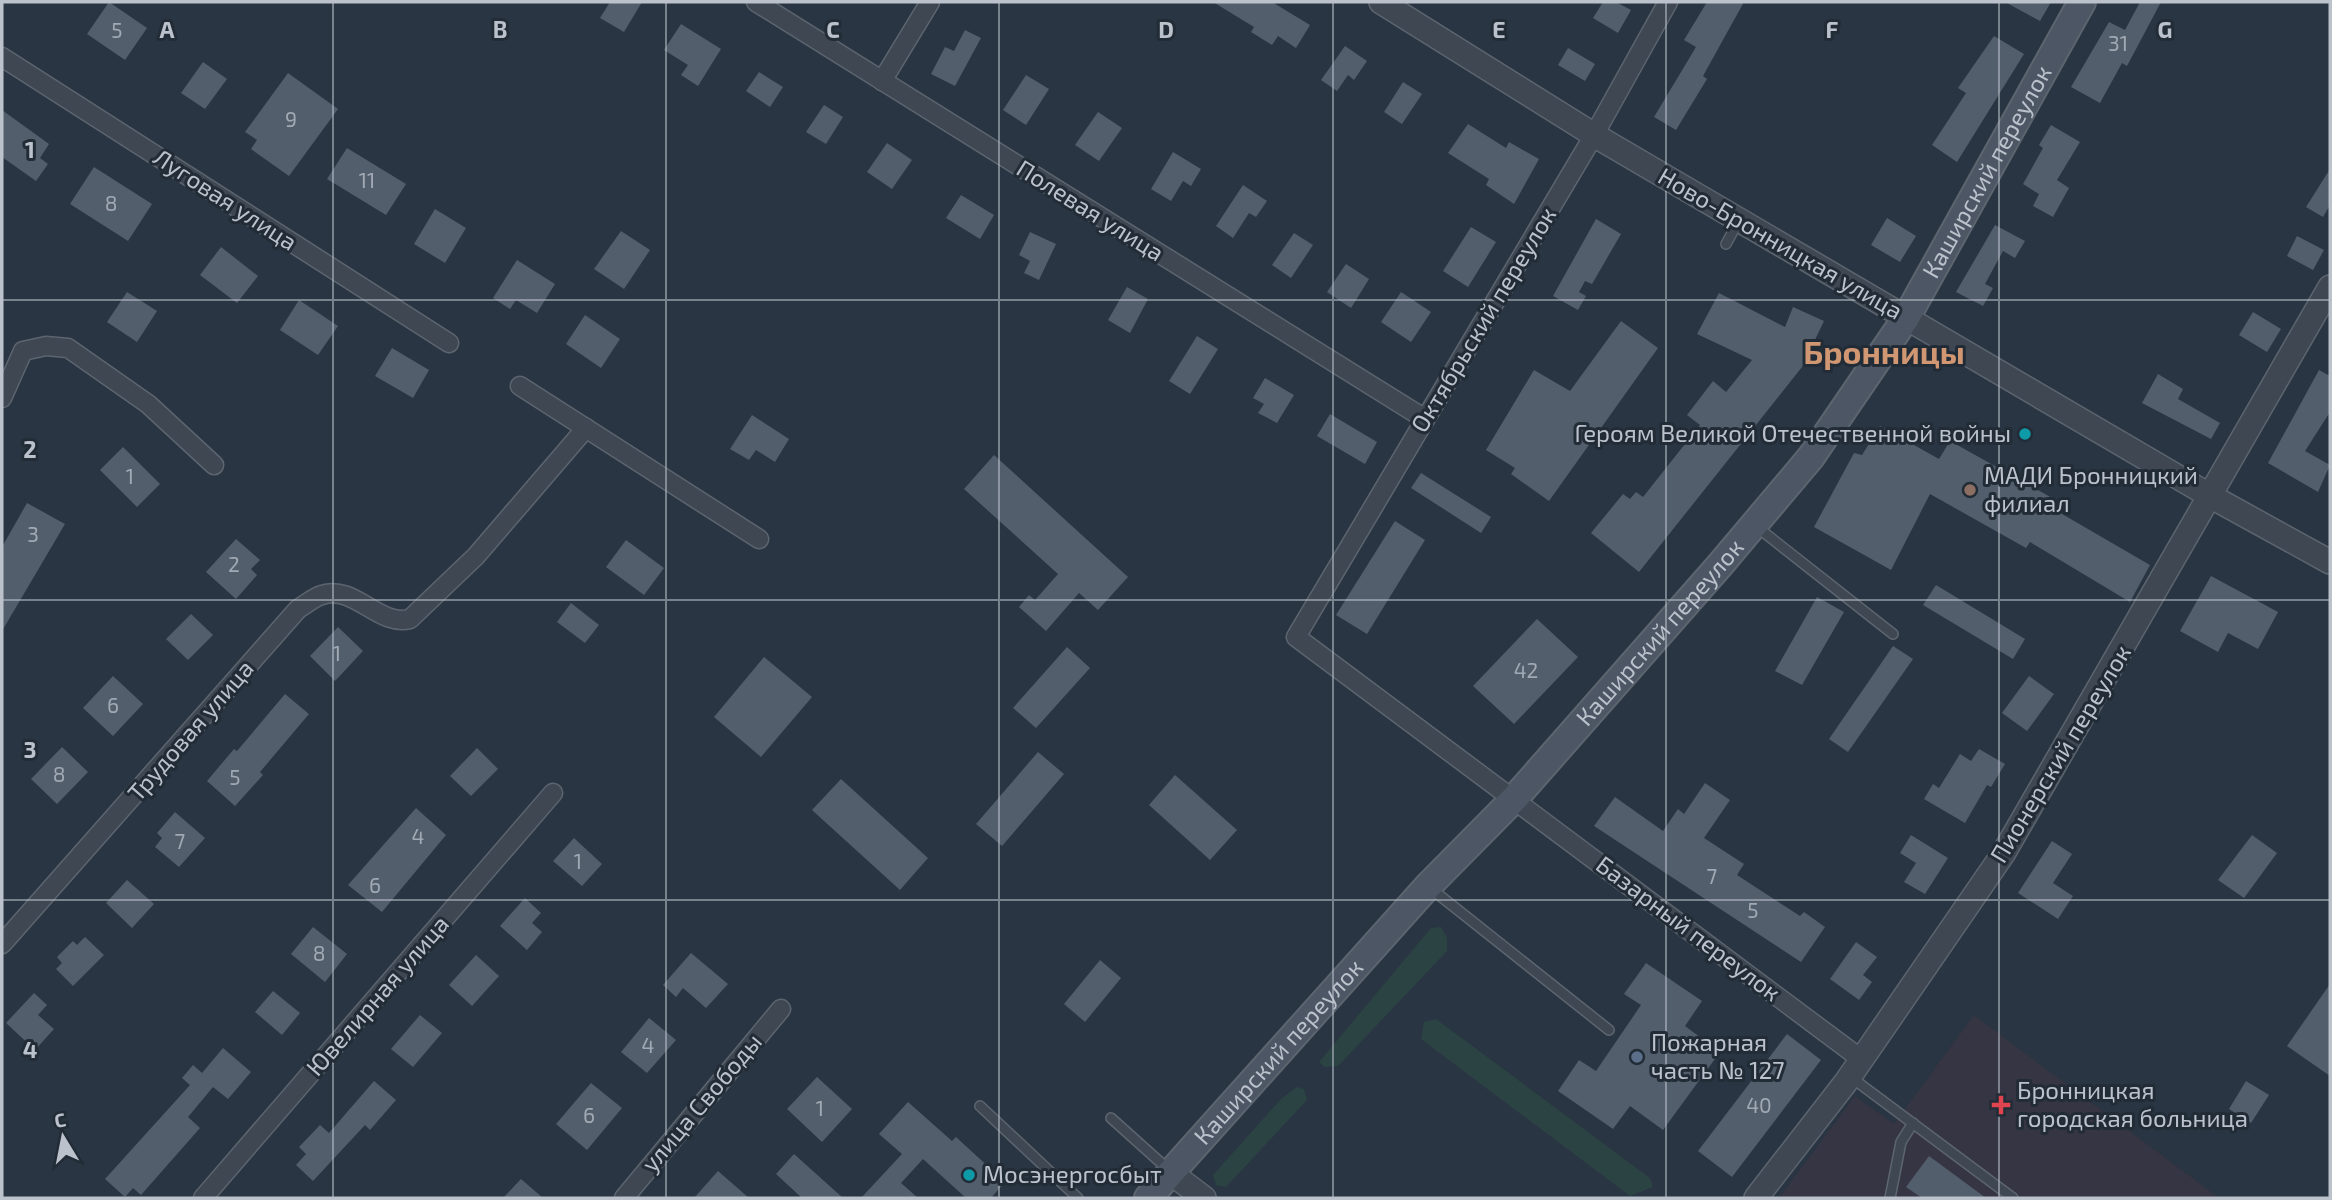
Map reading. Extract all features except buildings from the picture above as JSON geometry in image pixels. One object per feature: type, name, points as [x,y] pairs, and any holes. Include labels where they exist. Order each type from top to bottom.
[{"type":"main road","name":"Каширский переулок","points":[[1148,1198],[1427,886],[1514,799],[1811,457],[1906,318],[2082,2]]},
{"type":"street","name":"Полевая улица","points":[[756,2],[1425,419]]},
{"type":"street","points":[[882,81],[930,2]]},
{"type":"street","name":"Ново-Бронницкая улица","points":[[1381,2],[1594,135],[2211,497],[2330,562]]},
{"type":"street","name":"Октябрьский переулок","points":[[1296,637],[1594,135],[1668,2]]},
{"type":"street","name":"Луговая улица","points":[[2,57],[449,343]]},
{"type":"street","name":"Пионерский переулок","points":[[1756,1198],[1856,1067],[2004,853],[2330,287]]},
{"type":"street","points":[[2,398],[23,351],[46,346],[68,348],[148,404],[214,465]]},
{"type":"street","points":[[520,386],[759,539]]},
{"type":"street","name":"Трудовая улица","points":[[2,944],[298,609],[322,594],[340,594],[383,615],[402,621],[410,619],[476,556],[586,428]]},
{"type":"street","name":"Базарный переулок","points":[[1296,637],[1514,799],[1856,1067]]},
{"type":"street","name":"Ювелирная улица","points":[[203,1198],[553,793]]},
{"type":"street","name":"улица Свободы","points":[[624,1198],[781,1009]]},
{"type":"street","points":[[1171,1172],[1204,1198]]},
{"type":"lane","points":[[1726,244],[1739,220]]},
{"type":"lane","points":[[1754,525],[1893,634]]},
{"type":"lane","points":[[1427,886],[1609,1030]]},
{"type":"lane","points":[[1856,1067],[1913,1123],[2013,1198]]},
{"type":"lane","points":[[980,1106],[1078,1198]]},
{"type":"lane","points":[[1111,1118],[1171,1172]]},
{"type":"lane","points":[[1890,1198],[1901,1142],[1913,1123]]},
{"type":"shaded area","name":"Бронницкая городская больница","points":[[1974,1015],[2219,1198],[1779,1198],[1855,1096],[1894,1124]]},
{"type":"green space","points":[[1441,927],[1447,938],[1447,951],[1338,1066],[1325,1067],[1319,1062],[1431,928]]},
{"type":"green space","points":[[1436,1019],[1650,1178],[1653,1187],[1630,1196],[1421,1039],[1424,1022]]},
{"type":"green space","points":[[1297,1087],[1304,1089],[1307,1100],[1226,1187],[1216,1185],[1213,1175],[1281,1099]]},
{"type":"place","name":"Героям Великой Отечественной войны","points":[[2025,434]]},
{"type":"place","name":"МАДИ Бронницкий филиал","points":[[1970,490]]},
{"type":"place","name":"Пожарная часть № 127","points":[[1637,1057]]},
{"type":"place","name":"Бронницкая городская больница","points":[[2001,1105]]},
{"type":"place","name":"Мосэнергосбыт","points":[[969,1175]]},
{"type":"district","name":"Бронницы","points":[[1884,353]]}]
